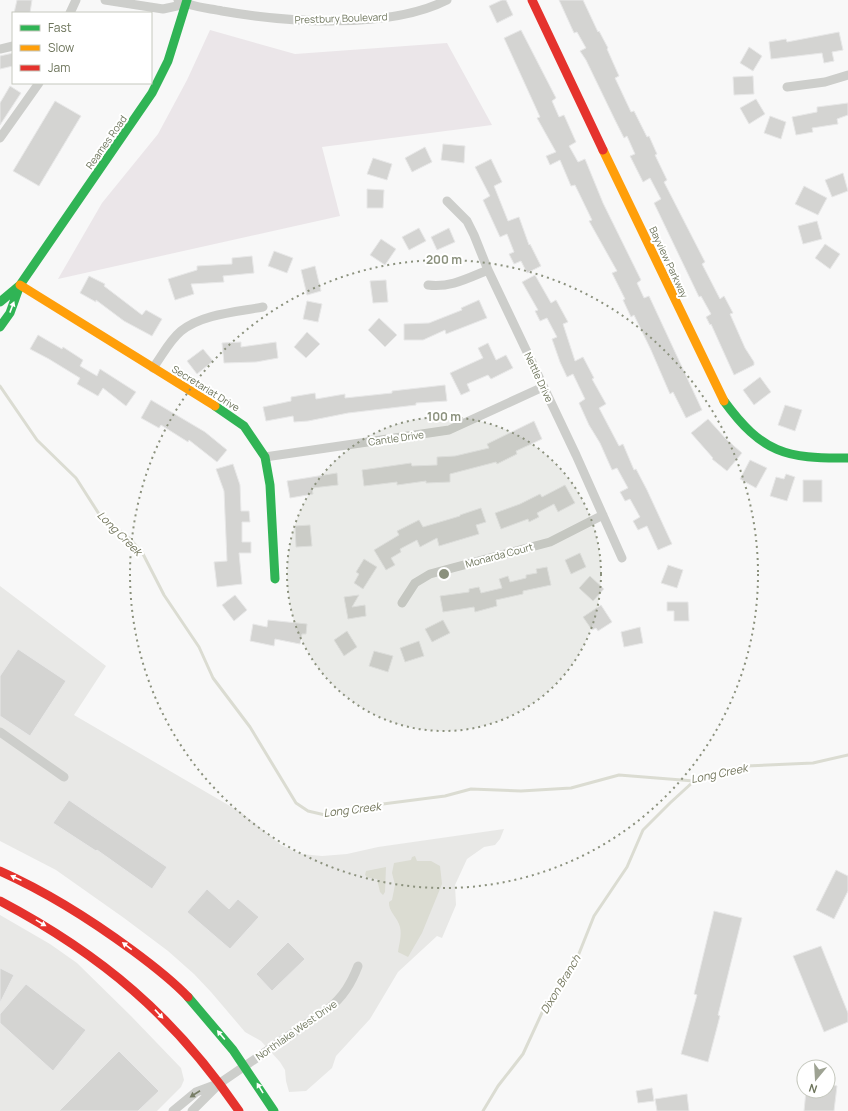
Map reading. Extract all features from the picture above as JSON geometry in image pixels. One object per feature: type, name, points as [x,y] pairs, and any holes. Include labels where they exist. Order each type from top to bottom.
[{"type":"main road","name":"Bayview Parkway","points":[[532,0],[721,398],[737,421],[776,450],[817,460],[848,458]]},
{"type":"main road","name":"Reames Road","points":[[0,302],[20,285],[152,94],[168,61],[184,1]]},
{"type":"main road","name":"Reames Road","points":[[0,327],[10,313],[20,285]]},
{"type":"main road","name":"Secretariat Drive","points":[[20,285],[228,414],[244,426],[265,457],[270,485],[275,579]]},
{"type":"main road","points":[[0,871],[46,892],[81,914],[160,971],[195,1005],[245,1066],[274,1111]]},
{"type":"main road","points":[[0,901],[64,937],[131,987],[178,1034],[220,1083],[239,1111]]},
{"type":"street","points":[[70,12],[76,0]]},
{"type":"street","name":"Prestbury Boulevard","points":[[105,0],[164,9],[184,1],[281,19],[309,21],[391,16],[421,10],[447,0]]},
{"type":"street","points":[[0,49],[12,46]]},
{"type":"street","points":[[787,87],[825,82],[848,75]]},
{"type":"street","points":[[0,138],[38,84]]},
{"type":"street","name":"Nettle Drive","points":[[447,201],[467,221],[488,270],[604,516],[622,558]]},
{"type":"street","points":[[428,285],[439,287],[448,285],[488,270]]},
{"type":"street","points":[[153,368],[173,339],[189,326],[214,317],[262,307]]},
{"type":"street","name":"Cantle Drive","points":[[265,457],[449,430],[543,387]]},
{"type":"street","name":"Monarda Court","points":[[402,603],[415,583],[430,574],[550,542],[604,516]]},
{"type":"street","points":[[0,732],[64,777]]},
{"type":"street","name":"Northlake West Drive","points":[[220,1083],[334,1004],[350,985],[358,966]]},
{"type":"street","points":[[173,1111],[196,1092],[220,1083]]},
{"type":"street","points":[[192,1111],[220,1083]]},
{"type":"shaded area","points":[[210,30],[295,54],[447,43],[492,125],[322,147],[340,216],[58,279],[102,203],[158,134],[187,80]]},
{"type":"shaded area","points":[[0,586],[106,666],[74,715],[242,813],[281,845],[301,854],[322,856],[347,854],[378,847],[504,829],[500,839],[495,845],[484,847],[467,859],[455,885],[456,905],[442,938],[437,936],[398,972],[370,1019],[336,1056],[332,1068],[306,1091],[289,1092],[285,1070],[280,1062],[261,1041],[245,1032],[194,974],[168,951],[56,870],[0,841]]},
{"type":"shaded area","points":[[415,856],[417,861],[431,861],[440,866],[442,884],[422,933],[408,957],[398,952],[401,930],[390,908],[389,902],[392,900],[395,885],[392,873],[394,863],[411,860],[412,857]]},
{"type":"shaded area","points":[[386,867],[385,892],[383,895],[380,892],[377,879],[368,878],[365,875],[366,871]]},
{"type":"shaded area","points":[[0,915],[50,944],[77,963],[181,1068],[184,1080],[181,1087],[157,1111],[0,1111]]},
{"type":"building","points":[[17,0],[32,0],[30,12],[14,12]]},
{"type":"building","points":[[502,0],[506,0],[513,15],[497,23],[489,6]]},
{"type":"building","points":[[559,0],[583,0],[598,32],[599,31],[608,48],[607,49],[619,76],[615,78],[631,112],[634,111],[647,137],[649,136],[657,154],[655,155],[667,180],[664,182],[705,262],[702,264],[720,299],[724,296],[733,313],[730,314],[745,348],[754,362],[754,365],[734,375],[711,324],[710,325],[706,317],[711,314],[701,296],[699,297],[654,203],[661,199],[650,178],[643,182],[630,156],[635,154],[627,136],[624,138],[586,60],[580,51],[586,48],[577,32],[574,33]]},
{"type":"building","points":[[521,30],[556,98],[552,101],[559,117],[564,115],[576,142],[569,146],[578,162],[585,159],[603,203],[641,280],[637,283],[644,298],[649,296],[702,410],[686,418],[673,392],[670,394],[634,315],[631,317],[623,300],[625,299],[612,273],[617,271],[589,221],[592,220],[575,185],[571,186],[560,160],[550,165],[546,156],[556,152],[537,118],[540,117],[504,38]]},
{"type":"building","points":[[839,32],[843,50],[832,52],[834,61],[824,63],[822,53],[771,59],[769,42],[786,39],[787,42]]},
{"type":"building","points":[[749,47],[762,56],[753,71],[740,63]]},
{"type":"building","points":[[12,53],[12,66],[0,69],[0,56]]},
{"type":"building","points":[[753,76],[754,94],[734,95],[733,77]]},
{"type":"building","points":[[10,86],[21,93],[0,125],[0,103]]},
{"type":"building","points":[[756,99],[765,114],[749,124],[740,108]]},
{"type":"building","points":[[55,101],[81,116],[39,186],[13,171]]},
{"type":"building","points":[[848,103],[848,115],[837,119],[838,124],[812,128],[813,132],[796,135],[792,117],[817,112],[817,107]]},
{"type":"building","points":[[770,116],[786,122],[781,139],[764,133]]},
{"type":"building","points":[[443,144],[465,146],[464,163],[441,160]]},
{"type":"building","points":[[425,147],[432,162],[412,172],[405,158]]},
{"type":"building","points":[[373,158],[392,164],[387,180],[367,174]]},
{"type":"building","points":[[491,159],[502,182],[494,186],[508,221],[519,217],[529,245],[530,244],[541,266],[527,273],[521,261],[514,264],[509,254],[514,252],[507,234],[500,237],[483,200],[490,196],[475,167]]},
{"type":"building","points":[[843,173],[848,191],[832,197],[825,180]]},
{"type":"building","points":[[804,186],[827,198],[818,215],[795,204]]},
{"type":"building","points":[[367,189],[384,190],[383,208],[367,208]]},
{"type":"building","points":[[817,221],[822,239],[803,244],[798,226]]},
{"type":"building","points":[[419,228],[426,241],[409,250],[402,237]]},
{"type":"building","points":[[449,228],[455,242],[437,250],[431,237]]},
{"type":"building","points":[[381,239],[396,249],[385,265],[370,255]]},
{"type":"building","points":[[825,244],[840,254],[830,269],[815,258]]},
{"type":"building","points":[[274,251],[293,258],[287,273],[268,266]]},
{"type":"building","points":[[252,256],[254,273],[223,276],[224,282],[191,284],[194,294],[175,300],[168,279],[197,270],[197,266],[232,264],[232,258]]},
{"type":"building","points":[[315,266],[321,291],[307,295],[301,270]]},
{"type":"building","points":[[535,275],[551,303],[556,300],[568,322],[563,324],[575,361],[583,357],[594,378],[592,379],[606,404],[599,408],[619,446],[623,444],[634,470],[636,469],[647,490],[672,544],[658,550],[647,526],[638,530],[633,521],[640,517],[630,499],[625,501],[620,492],[628,488],[617,468],[612,470],[579,403],[585,399],[573,374],[567,377],[560,362],[552,339],[557,337],[547,318],[540,321],[535,311],[538,310],[522,282]]},
{"type":"building","points":[[89,276],[105,284],[104,286],[142,315],[146,310],[162,319],[152,336],[124,321],[96,300],[96,302],[80,293]]},
{"type":"building","points":[[386,280],[388,302],[373,303],[370,281]]},
{"type":"building","points":[[479,300],[487,318],[446,334],[445,330],[423,340],[404,340],[404,324],[429,323],[462,310],[461,308]]},
{"type":"building","points":[[307,301],[322,304],[318,322],[303,319]]},
{"type":"building","points":[[379,318],[397,335],[385,347],[368,330]]},
{"type":"building","points":[[307,332],[320,344],[306,358],[294,347]]},
{"type":"building","points":[[38,335],[62,349],[63,347],[83,360],[80,366],[97,376],[100,369],[136,392],[126,406],[103,388],[98,396],[77,384],[80,378],[30,349]]},
{"type":"building","points":[[241,342],[241,347],[276,342],[278,358],[256,362],[224,363],[222,343]]},
{"type":"building","points":[[488,343],[496,360],[506,355],[513,368],[491,379],[488,375],[467,384],[470,391],[461,395],[450,373],[483,358],[478,348]]},
{"type":"building","points":[[203,349],[213,361],[197,374],[187,361]]},
{"type":"building","points":[[760,377],[771,392],[754,405],[743,390]]},
{"type":"building","points":[[445,385],[447,401],[416,403],[416,405],[348,413],[308,421],[294,422],[293,416],[266,421],[263,407],[291,401],[291,397],[315,393],[316,399],[345,394],[345,398]]},
{"type":"building","points":[[151,400],[205,432],[227,450],[217,462],[189,440],[188,442],[161,425],[159,428],[141,418]]},
{"type":"building","points":[[785,405],[802,410],[795,431],[778,425]]},
{"type":"building","points":[[708,419],[726,439],[742,453],[727,471],[712,459],[713,458],[691,433]]},
{"type":"building","points":[[534,421],[542,439],[516,451],[517,454],[497,464],[496,462],[450,474],[450,482],[426,483],[426,481],[397,485],[397,482],[364,486],[362,470],[411,463],[412,466],[437,465],[437,457],[455,456],[489,448],[487,444]]},
{"type":"building","points":[[750,460],[767,468],[756,488],[740,479]]},
{"type":"building","points":[[233,464],[240,485],[241,511],[249,511],[250,522],[242,522],[242,542],[251,542],[251,553],[239,553],[242,584],[217,587],[214,562],[227,561],[224,491],[216,469]]},
{"type":"building","points":[[337,473],[338,485],[312,488],[313,494],[290,498],[287,481]]},
{"type":"building","points":[[786,474],[795,477],[787,501],[770,496],[776,477],[784,479]]},
{"type":"building","points":[[803,480],[822,480],[822,502],[803,502]]},
{"type":"building","points":[[565,485],[575,503],[558,512],[554,504],[537,513],[539,517],[529,522],[528,519],[501,529],[495,513],[520,504],[540,494],[542,497]]},
{"type":"building","points":[[481,508],[486,522],[476,525],[479,534],[439,546],[437,538],[420,547],[417,540],[400,549],[401,552],[391,558],[395,565],[386,570],[374,550],[399,535],[397,531],[419,520],[423,527]]},
{"type":"building","points":[[310,525],[312,546],[296,547],[295,526]]},
{"type":"building","points":[[580,553],[586,567],[571,574],[565,560]]},
{"type":"building","points":[[364,559],[377,567],[363,589],[354,583],[359,574],[356,572]]},
{"type":"building","points":[[668,565],[683,570],[677,588],[661,583]]},
{"type":"building","points":[[547,567],[551,585],[523,591],[523,594],[496,600],[497,606],[475,612],[474,607],[443,612],[440,596],[469,592],[469,589],[479,587],[481,593],[502,588],[499,579],[508,576],[510,582],[526,578],[526,575],[537,573],[536,569]]},
{"type":"building","points":[[590,576],[604,589],[593,601],[579,588]]},
{"type":"building","points":[[235,595],[247,610],[234,621],[222,605]]},
{"type":"building","points":[[359,595],[352,607],[365,605],[366,616],[348,619],[344,597]]},
{"type":"building","points":[[667,602],[688,602],[689,621],[674,621],[674,611],[667,611]]},
{"type":"building","points":[[601,605],[612,622],[598,631],[596,628],[592,630],[583,617]]},
{"type":"building","points":[[268,620],[307,624],[306,634],[302,634],[300,644],[275,639],[274,646],[250,641],[253,624],[267,627]]},
{"type":"building","points":[[443,620],[450,633],[432,642],[425,629]]},
{"type":"building","points":[[640,627],[643,643],[624,647],[621,632]]},
{"type":"building","points":[[347,631],[357,647],[344,656],[334,640]]},
{"type":"building","points":[[419,641],[424,656],[405,662],[400,648]]},
{"type":"building","points":[[18,649],[66,681],[30,736],[0,716],[0,676]]},
{"type":"building","points":[[374,651],[393,656],[388,672],[369,666]]},
{"type":"building","points":[[69,800],[167,867],[152,889],[97,850],[96,851],[53,823]]},
{"type":"building","points":[[836,870],[848,876],[848,891],[834,919],[816,910]]},
{"type":"building","points":[[207,889],[229,909],[238,899],[259,917],[230,949],[187,912]]},
{"type":"building","points":[[714,911],[742,918],[708,1062],[681,1054],[697,995],[694,994]]},
{"type":"building","points":[[288,942],[305,959],[272,991],[256,974]]},
{"type":"building","points":[[821,946],[848,1013],[848,1022],[824,1032],[793,956]]},
{"type":"building","points":[[0,968],[14,975],[0,1003]]},
{"type":"building","points":[[26,984],[86,1030],[53,1071],[0,1023],[0,1014]]},
{"type":"building","points":[[119,1051],[159,1091],[138,1111],[59,1111]]},
{"type":"building","points":[[652,1088],[654,1101],[638,1103],[636,1091]]},
{"type":"building","points":[[687,1094],[689,1111],[657,1111],[655,1099]]},
{"type":"building","points":[[805,1099],[835,1099],[834,1111],[804,1111]]},
{"type":"waterway","name":"Long Creek","points":[[0,386],[37,440],[76,478],[99,514],[129,538],[142,552],[164,595],[199,647],[213,678],[250,727],[296,803],[308,811],[325,815],[375,805],[445,796],[471,789],[521,791],[571,788],[619,775],[694,781],[746,766],[813,763],[848,755]]},
{"type":"waterway","name":"Dixon Branch","points":[[483,1111],[498,1086],[523,1054],[546,1004],[576,961],[594,916],[627,867],[643,830],[694,781]]},
{"type":"traffic: fast","points":[[0,327],[10,313],[20,285],[152,93],[168,61],[187,0]]},
{"type":"traffic: fast","points":[[0,302],[19,286]]},
{"type":"traffic: fast","points":[[724,401],[751,432],[764,442],[777,449],[808,457],[848,458]]},
{"type":"traffic: fast","points":[[215,406],[244,426],[265,457],[270,485],[275,579]]},
{"type":"traffic: fast","points":[[188,997],[233,1050],[274,1111]]},
{"type":"traffic: slow","points":[[603,150],[724,401]]},
{"type":"traffic: slow","points":[[20,285],[215,406]]},
{"type":"traffic: jam","points":[[532,0],[603,150]]},
{"type":"traffic: jam","points":[[0,871],[51,897],[100,928],[154,966],[188,997]]},
{"type":"traffic: jam","points":[[0,901],[71,943],[103,966],[133,991],[162,1017],[189,1046],[239,1111]]}]
